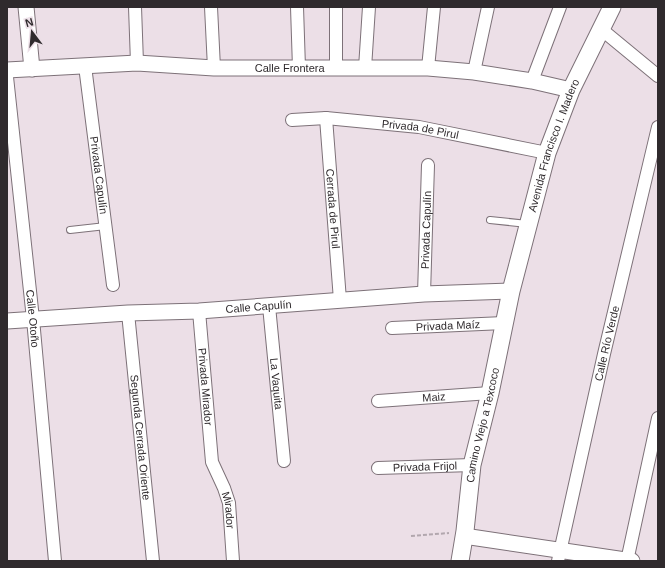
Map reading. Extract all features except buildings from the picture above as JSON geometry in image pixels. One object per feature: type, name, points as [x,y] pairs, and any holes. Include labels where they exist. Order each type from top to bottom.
[{"type":"main road","name":"Avenida Francisco I. Madero","points":[[511,291],[547,153],[571,90],[612,7]]},
{"type":"main road","name":"Camino Viejo a Texcoco","points":[[460,561],[465,534],[472,465],[490,393],[511,291]]},
{"type":"street","points":[[26,7],[32,70]]},
{"type":"street","points":[[135,7],[137,64]]},
{"type":"street","points":[[211,7],[214,68]]},
{"type":"street","points":[[297,7],[299,68]]},
{"type":"street","points":[[336,7],[336,69]]},
{"type":"street","points":[[365,68],[369,7]]},
{"type":"street","points":[[428,68],[434,7]]},
{"type":"street","points":[[474,72],[488,7]]},
{"type":"street","points":[[532,81],[560,7]]},
{"type":"street","points":[[601,29],[658,76]]},
{"type":"street","name":"Calle Frontera","points":[[7,70],[137,64],[214,68],[428,68],[474,72],[532,81],[571,90]]},
{"type":"street","name":"Privada Capulín","points":[[84,66],[113,285]]},
{"type":"street","name":"Calle Otoño","points":[[7,77],[33,319],[55,561]]},
{"type":"street","name":"Privada de Pirul","points":[[292,120],[326,118],[419,126],[547,153]]},
{"type":"street","name":"Cerrada de Pirul","points":[[326,118],[340,300]]},
{"type":"street","name":"Calle Río Verde","points":[[558,556],[658,127]]},
{"type":"street","name":"Privada Capulín","points":[[424,294],[428,165]]},
{"type":"street","name":"Calle Capulín","points":[[7,321],[128,313],[199,311],[424,294],[511,291]]},
{"type":"street","name":"La Vaquita","points":[[269,306],[284,461]]},
{"type":"street","name":"Privada Mirador","points":[[199,311],[212,462]]},
{"type":"street","name":"Segunda Cerrada Oriente","points":[[128,313],[153,561]]},
{"type":"street","name":"Privada Maíz","points":[[392,328],[504,323]]},
{"type":"street","name":"Maiz","points":[[378,401],[490,393]]},
{"type":"street","points":[[465,534],[558,556],[628,561],[658,418]]},
{"type":"street","name":"Mirador","points":[[212,462],[229,503],[233,561]]},
{"type":"street","name":"Privada Frijol","points":[[378,468],[472,465]]},
{"type":"lane","points":[[490,220],[528,224]]},
{"type":"lane","points":[[70,230],[106,226]]},
{"type":"path","points":[[411,536],[465,534]]}]
